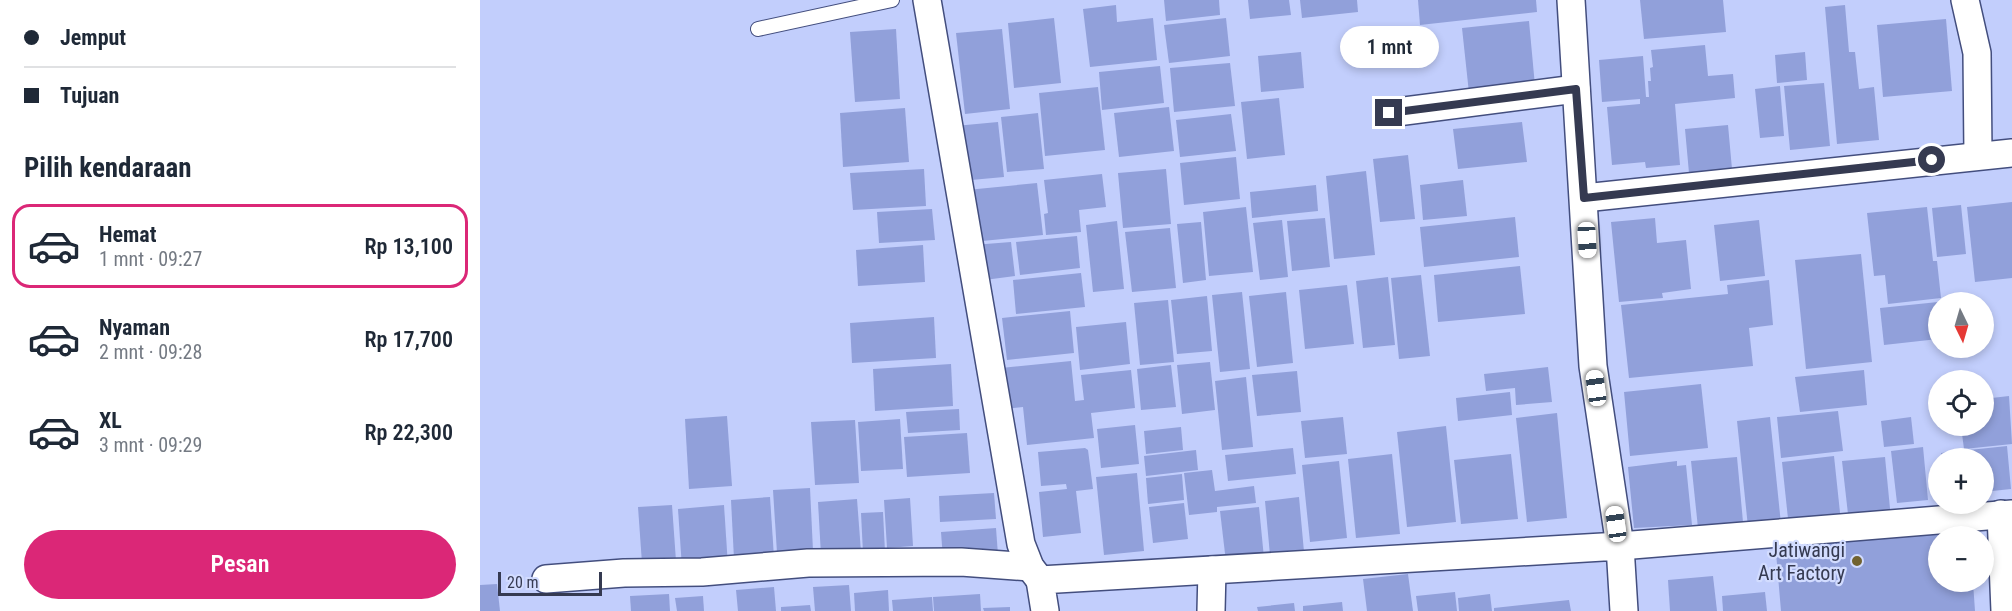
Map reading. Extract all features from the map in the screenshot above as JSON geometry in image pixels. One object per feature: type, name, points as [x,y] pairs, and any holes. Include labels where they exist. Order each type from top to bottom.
[{"type":"street","points":[[927,0],[994,401],[1021,544],[1035,574],[1045,611]]},
{"type":"street","points":[[1571,0],[1593,366],[1620,546],[1624,611]]},
{"type":"street","points":[[1973,4],[1977,53],[1978,155]]},
{"type":"street","points":[[1389,113],[1576,89]]},
{"type":"street","points":[[1584,198],[2012,153]]},
{"type":"street","points":[[546,579],[624,573],[702,572],[808,563],[961,562],[1035,574],[1212,570],[1620,546],[2007,514],[2005,611]]},
{"type":"street","points":[[1211,611],[1212,570]]},
{"type":"lane","points":[[758,28],[892,0]]},
{"type":"building","points":[[1164,0],[1219,0],[1220,15],[1166,21]]},
{"type":"building","points":[[1248,0],[1289,0],[1291,15],[1250,19]]},
{"type":"building","points":[[1300,0],[1357,0],[1358,12],[1302,18]]},
{"type":"building","points":[[1418,0],[1536,0],[1537,12],[1420,25]]},
{"type":"building","points":[[1640,0],[1723,0],[1726,32],[1644,39]]},
{"type":"building","points":[[1116,5],[1117,22],[1153,18],[1157,60],[1090,67],[1083,9]]},
{"type":"building","points":[[1845,5],[1849,52],[1855,52],[1859,89],[1874,87],[1879,140],[1837,144],[1825,7]]},
{"type":"building","points":[[1054,18],[1061,83],[1014,88],[1008,23]]},
{"type":"building","points":[[1226,18],[1230,56],[1169,63],[1164,25]]},
{"type":"building","points":[[1946,19],[1952,91],[1883,97],[1877,25]]},
{"type":"building","points":[[1529,21],[1535,86],[1469,93],[1462,28]]},
{"type":"building","points":[[896,29],[900,99],[855,102],[850,32]]},
{"type":"building","points":[[1002,29],[1010,109],[965,114],[956,33]]},
{"type":"building","points":[[1705,45],[1708,76],[1733,74],[1735,98],[1675,104],[1680,165],[1646,168],[1645,162],[1612,165],[1607,107],[1640,104],[1640,99],[1602,102],[1599,60],[1643,56],[1646,97],[1649,97],[1648,81],[1651,81],[1650,68],[1653,67],[1651,50]]},
{"type":"building","points":[[1301,52],[1304,88],[1261,92],[1258,56]]},
{"type":"building","points":[[1805,52],[1807,80],[1777,83],[1775,55]]},
{"type":"building","points":[[1230,63],[1235,106],[1174,112],[1170,68]]},
{"type":"building","points":[[1160,66],[1164,103],[1102,110],[1099,72]]},
{"type":"building","points":[[1824,83],[1830,146],[1790,150],[1784,86]]},
{"type":"building","points":[[1780,86],[1784,136],[1760,138],[1755,89]]},
{"type":"building","points":[[1098,87],[1105,150],[1045,156],[1039,93]]},
{"type":"building","points":[[1279,98],[1285,155],[1247,159],[1241,102]]},
{"type":"building","points":[[1169,107],[1174,151],[1119,157],[1114,113]]},
{"type":"building","points":[[905,108],[909,162],[843,167],[840,113]]},
{"type":"building","points":[[1038,113],[1044,169],[1007,172],[1001,117]]},
{"type":"building","points":[[1231,114],[1236,151],[1180,157],[1176,120]]},
{"type":"building","points":[[998,122],[1004,177],[960,181],[955,126]]},
{"type":"building","points":[[1522,122],[1527,162],[1458,169],[1453,129]]},
{"type":"building","points":[[1728,125],[1732,169],[1689,173],[1685,129]]},
{"type":"building","points":[[1408,155],[1415,219],[1380,222],[1373,159]]},
{"type":"building","points":[[1236,157],[1240,199],[1184,205],[1180,163]]},
{"type":"building","points":[[924,169],[926,206],[853,210],[850,173]]},
{"type":"building","points":[[1166,169],[1171,224],[1123,228],[1118,173]]},
{"type":"building","points":[[1366,171],[1375,255],[1334,259],[1326,176]]},
{"type":"building","points":[[1102,174],[1106,207],[1079,210],[1081,232],[1046,235],[1044,214],[1048,213],[1044,180]]},
{"type":"building","points":[[1463,180],[1467,216],[1423,220],[1420,185]]},
{"type":"building","points":[[1037,183],[1043,235],[972,242],[967,190]]},
{"type":"building","points":[[1316,185],[1318,211],[1252,218],[1250,192]]},
{"type":"building","points":[[2012,202],[2012,278],[1975,282],[1967,207]]},
{"type":"building","points":[[1961,205],[1966,254],[1937,257],[1932,208]]},
{"type":"building","points":[[1246,207],[1253,272],[1209,276],[1203,212]]},
{"type":"building","points":[[1927,207],[1933,261],[1937,261],[1940,292],[1928,292],[1928,299],[1888,304],[1885,275],[1874,276],[1867,213]]},
{"type":"building","points":[[932,209],[935,240],[879,243],[877,212]]},
{"type":"building","points":[[1515,217],[1519,257],[1424,267],[1420,227]]},
{"type":"building","points":[[1325,218],[1330,267],[1292,271],[1287,221]]},
{"type":"building","points":[[1655,218],[1657,243],[1686,240],[1691,289],[1662,293],[1663,298],[1619,302],[1611,222]]},
{"type":"building","points":[[1282,220],[1288,277],[1260,280],[1253,223]]},
{"type":"building","points":[[1759,220],[1765,276],[1720,281],[1714,225]]},
{"type":"building","points":[[1117,221],[1124,289],[1093,292],[1086,225]]},
{"type":"building","points":[[1201,222],[1206,280],[1183,283],[1177,224]]},
{"type":"building","points":[[1170,228],[1176,288],[1132,292],[1125,232]]},
{"type":"building","points":[[1077,236],[1080,268],[1020,275],[1016,242]]},
{"type":"building","points":[[1011,242],[1015,276],[977,281],[973,245]]},
{"type":"building","points":[[923,245],[925,282],[858,286],[856,250]]},
{"type":"building","points":[[1861,254],[1872,362],[1806,369],[1795,260]]},
{"type":"building","points":[[1520,266],[1525,314],[1438,322],[1434,275]]},
{"type":"building","points":[[1081,273],[1085,307],[1016,314],[1013,280]]},
{"type":"building","points":[[1421,275],[1430,356],[1399,359],[1391,278]]},
{"type":"building","points":[[1388,277],[1395,345],[1363,348],[1356,281]]},
{"type":"building","points":[[1769,280],[1773,325],[1749,328],[1753,366],[1629,378],[1621,305],[1728,294],[1727,285]]},
{"type":"building","points":[[1347,285],[1354,344],[1305,349],[1299,290]]},
{"type":"building","points":[[1242,292],[1250,369],[1220,372],[1212,295]]},
{"type":"building","points":[[1286,292],[1293,363],[1257,367],[1249,296]]},
{"type":"building","points":[[1207,296],[1212,351],[1177,354],[1171,300]]},
{"type":"building","points":[[1168,300],[1174,362],[1140,365],[1134,303]]},
{"type":"building","points":[[1928,303],[1928,340],[1884,345],[1880,308]]},
{"type":"building","points":[[1070,311],[1074,353],[1007,360],[1002,318]]},
{"type":"building","points":[[934,317],[936,358],[852,363],[850,323]]},
{"type":"building","points":[[1126,322],[1130,364],[1080,370],[1076,327]]},
{"type":"building","points":[[1071,361],[1075,401],[1084,400],[1081,375],[1131,370],[1135,408],[1091,413],[1094,438],[1027,445],[1023,407],[1005,409],[1001,368]]},
{"type":"building","points":[[1210,362],[1215,410],[1182,414],[1177,365]]},
{"type":"building","points":[[951,364],[953,406],[875,411],[873,369]]},
{"type":"building","points":[[1171,365],[1176,407],[1141,410],[1137,369]]},
{"type":"building","points":[[1548,367],[1552,402],[1516,405],[1515,388],[1486,391],[1484,374]]},
{"type":"building","points":[[1864,370],[1867,405],[1800,412],[1795,377]]},
{"type":"building","points":[[1297,371],[1301,412],[1257,416],[1252,375]]},
{"type":"building","points":[[1246,377],[1253,447],[1222,450],[1215,381]]},
{"type":"building","points":[[1701,384],[1708,448],[1630,456],[1624,392]]},
{"type":"building","points":[[1510,392],[1512,415],[1458,421],[1456,398]]},
{"type":"building","points":[[2009,396],[2012,444],[1964,448],[1962,436],[1994,436],[1994,398]]},
{"type":"building","points":[[959,409],[960,430],[908,433],[906,412]]},
{"type":"building","points":[[1838,411],[1843,451],[1781,458],[1777,417]]},
{"type":"building","points":[[1557,413],[1567,518],[1527,522],[1516,418]]},
{"type":"building","points":[[727,416],[732,486],[689,489],[685,419]]},
{"type":"building","points":[[1343,417],[1347,454],[1305,458],[1301,421]]},
{"type":"building","points":[[1770,417],[1781,524],[1748,527],[1737,421]]},
{"type":"building","points":[[1911,417],[1914,444],[1884,447],[1881,421]]},
{"type":"building","points":[[900,419],[903,469],[861,471],[858,422]]},
{"type":"building","points":[[855,420],[859,483],[815,485],[811,422]]},
{"type":"building","points":[[1135,425],[1139,464],[1101,468],[1097,429]]},
{"type":"building","points":[[1446,426],[1456,522],[1407,527],[1397,432]]},
{"type":"building","points":[[1181,427],[1183,450],[1146,454],[1144,431]]},
{"type":"building","points":[[967,433],[970,473],[907,477],[904,437]]},
{"type":"building","points":[[2007,446],[2011,489],[1994,491],[1994,448],[1988,448]]},
{"type":"building","points":[[1923,447],[1928,500],[1897,503],[1891,451]]},
{"type":"building","points":[[1085,448],[1088,450],[1093,489],[1076,491],[1081,533],[1043,537],[1039,492],[1067,489],[1066,484],[1041,486],[1038,452]]},
{"type":"building","points":[[1293,448],[1296,474],[1228,481],[1225,455]]},
{"type":"building","points":[[1196,450],[1198,470],[1146,476],[1144,456]]},
{"type":"building","points":[[1392,454],[1400,534],[1356,538],[1348,459]]},
{"type":"building","points":[[1511,454],[1518,519],[1461,524],[1454,460]]},
{"type":"building","points":[[1834,456],[1841,522],[1789,528],[1782,462]]},
{"type":"building","points":[[1737,457],[1743,522],[1698,528],[1691,461]]},
{"type":"building","points":[[1885,457],[1891,519],[1849,523],[1842,461]]},
{"type":"building","points":[[1339,461],[1347,538],[1310,542],[1302,465]]},
{"type":"building","points":[[1677,461],[1677,466],[1686,465],[1692,525],[1634,528],[1628,467]]},
{"type":"building","points":[[1212,470],[1215,491],[1254,486],[1256,503],[1217,507],[1217,512],[1189,515],[1184,473]]},
{"type":"building","points":[[1137,473],[1144,551],[1104,555],[1096,477]]},
{"type":"building","points":[[1182,474],[1184,500],[1148,504],[1146,478]]},
{"type":"building","points":[[810,488],[813,551],[777,553],[773,490]]},
{"type":"building","points":[[994,493],[996,519],[940,522],[939,496]]},
{"type":"building","points":[[770,497],[774,557],[734,559],[731,500]]},
{"type":"building","points":[[1299,497],[1304,552],[1270,555],[1265,501]]},
{"type":"building","points":[[910,498],[913,546],[887,548],[884,500]]},
{"type":"building","points":[[857,499],[861,552],[821,555],[818,502]]},
{"type":"building","points":[[1184,503],[1188,539],[1153,543],[1149,507]]},
{"type":"building","points":[[672,505],[676,561],[642,563],[638,507]]},
{"type":"building","points":[[724,505],[728,566],[682,568],[678,509]]},
{"type":"building","points":[[1259,507],[1264,558],[1226,562],[1220,511]]},
{"type":"building","points":[[883,512],[885,552],[863,553],[861,513]]},
{"type":"building","name":"Jatiwangi Art Factory","points":[[1968,522],[1969,526],[1928,526],[1928,592],[1974,592],[1975,611],[1781,611],[1775,541]]},
{"type":"building","points":[[996,528],[998,555],[943,559],[941,532]]},
{"type":"building","points":[[1408,574],[1413,611],[1367,611],[1363,579]]},
{"type":"building","points":[[1713,576],[1717,611],[1670,611],[1668,580]]},
{"type":"building","points":[[497,584],[500,611],[480,611],[480,585]]},
{"type":"building","points":[[849,585],[851,611],[815,611],[813,587]]},
{"type":"building","points":[[774,587],[776,611],[738,611],[736,590]]},
{"type":"building","points":[[888,590],[889,611],[855,611],[854,593]]},
{"type":"building","points":[[1455,592],[1457,611],[1418,611],[1416,596]]},
{"type":"building","points":[[1765,592],[1767,611],[1723,611],[1722,596]]},
{"type":"building","points":[[669,594],[670,611],[631,611],[630,596]]},
{"type":"building","points":[[980,594],[981,611],[934,611],[933,597]]},
{"type":"building","points":[[1490,594],[1492,611],[1459,611],[1458,598]]},
{"type":"building","points":[[703,596],[704,611],[677,611],[675,598]]},
{"type":"building","points":[[932,597],[933,611],[893,611],[892,600]]},
{"type":"building","points":[[1569,600],[1571,611],[1494,611],[1494,608]]},
{"type":"building","points":[[1342,602],[1343,611],[1303,611],[1303,606]]},
{"type":"building","points":[[1294,603],[1295,611],[1258,611],[1257,607]]},
{"type":"building","points":[[810,605],[811,611],[781,611],[781,607]]},
{"type":"building","points":[[1010,607],[1010,611],[984,611],[983,608]]},
{"type":"place","name":"Jatiwangi Art Factory","points":[[1857,561]]},
{"type":"route","points":[[1389,113],[1576,89],[1584,198],[1932,160]]}]
